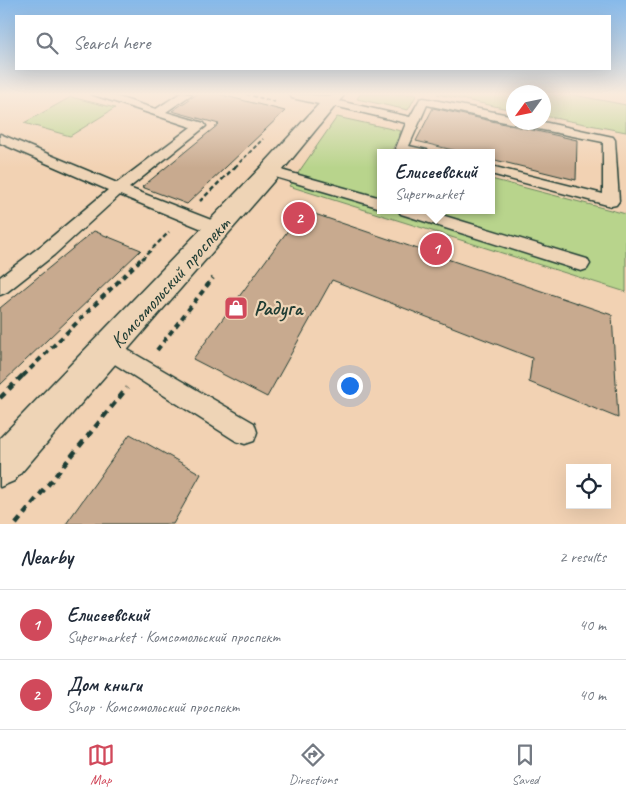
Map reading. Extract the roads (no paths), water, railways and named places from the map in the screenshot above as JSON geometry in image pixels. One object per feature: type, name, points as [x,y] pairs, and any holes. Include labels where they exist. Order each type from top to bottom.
[{"type":"street","name":"Комсомольский проспект","points":[[0,467],[218,229],[316,118]]},
{"type":"lane","points":[[0,287],[48,250],[118,189],[200,126],[175,118]]},
{"type":"lane","points":[[404,118],[413,121],[402,148],[406,149]]},
{"type":"lane","points":[[495,171],[611,201],[609,140],[551,128]]},
{"type":"lane","points":[[0,138],[118,189],[218,229]]},
{"type":"lane","points":[[270,171],[377,202]]},
{"type":"lane","points":[[419,214],[581,264]]},
{"type":"lane","points":[[109,349],[244,432]]},
{"type":"place","name":"Дом книги","points":[[299,218]]},
{"type":"place","name":"Елисеевский","points":[[436,249]]},
{"type":"place","name":"Радуга","points":[[236,308]]}]
